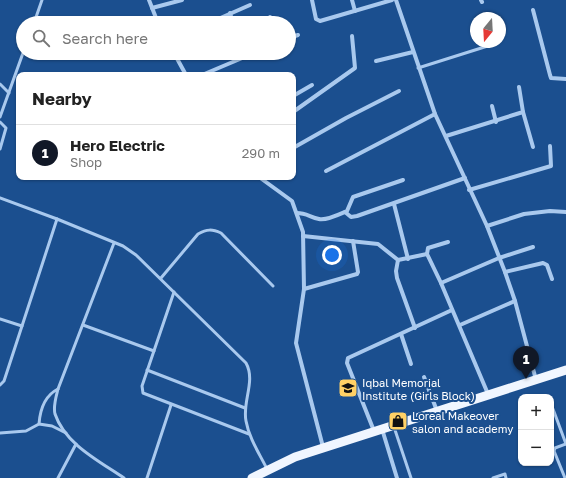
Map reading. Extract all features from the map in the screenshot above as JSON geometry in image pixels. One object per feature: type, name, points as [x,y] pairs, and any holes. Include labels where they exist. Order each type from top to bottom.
[{"type":"main road","points":[[254,478],[267,469],[323,447],[566,370]]},
{"type":"street","points":[[149,0],[155,16]]},
{"type":"street","points":[[152,8],[182,0]]},
{"type":"street","points":[[312,0],[317,20],[356,12],[392,0]]},
{"type":"street","points":[[352,0],[356,12]]},
{"type":"street","points":[[396,0],[435,114],[487,226],[505,272],[515,301],[536,380]]},
{"type":"street","points":[[224,16],[250,5]]},
{"type":"street","points":[[533,10],[550,75],[555,78],[566,79]]},
{"type":"street","points":[[296,110],[356,68],[352,36]]},
{"type":"street","points":[[376,61],[413,52]]},
{"type":"street","points":[[178,60],[184,72]]},
{"type":"street","points":[[209,72],[237,60]]},
{"type":"street","points":[[296,94],[312,85]]},
{"type":"street","points":[[519,87],[523,112],[533,147]]},
{"type":"street","points":[[296,146],[346,118],[399,92]]},
{"type":"street","points":[[492,106],[496,122]]},
{"type":"street","points":[[446,136],[496,122],[523,112]]},
{"type":"street","points":[[326,171],[435,114]]},
{"type":"street","points":[[469,190],[551,166],[550,146]]},
{"type":"street","points":[[345,212],[351,216],[357,216],[465,178]]},
{"type":"street","points":[[263,180],[292,201],[303,236],[304,289],[296,343],[323,447]]},
{"type":"street","points":[[297,213],[304,213],[322,220],[345,212],[353,198],[403,180]]},
{"type":"street","points":[[394,204],[408,259]]},
{"type":"street","points":[[487,226],[524,214],[550,211],[566,212]]},
{"type":"street","points":[[303,236],[353,241],[381,246],[398,260],[427,254]]},
{"type":"street","points":[[304,289],[357,274],[358,272],[353,241]]},
{"type":"street","points":[[448,242],[428,248],[427,254],[460,325],[488,394]]},
{"type":"street","points":[[441,283],[499,258],[533,247]]},
{"type":"street","points":[[398,260],[396,270],[415,328]]},
{"type":"street","points":[[505,272],[542,263],[547,265],[552,279]]},
{"type":"street","points":[[460,325],[515,301]]},
{"type":"street","points":[[397,478],[348,359],[351,356],[452,310]]},
{"type":"street","points":[[401,334],[411,364]]},
{"type":"street","points":[[424,377],[437,410]]},
{"type":"lane","points":[[36,16],[42,0]]},
{"type":"lane","points":[[418,68],[481,48]]},
{"type":"lane","points":[[16,72],[21,60]]},
{"type":"lane","points":[[0,118],[16,73]]},
{"type":"lane","points":[[0,84],[9,93]]},
{"type":"lane","points":[[0,122],[6,128],[0,149]]},
{"type":"lane","points":[[0,198],[57,219],[114,243],[136,255],[246,363],[250,378],[245,408],[249,434],[267,469]]},
{"type":"lane","points":[[0,385],[4,381],[57,219]]},
{"type":"lane","points":[[161,278],[198,234],[206,229],[221,233],[273,286]]},
{"type":"lane","points":[[114,243],[58,389],[55,413],[76,444],[124,478]]},
{"type":"lane","points":[[174,292],[142,386],[143,393],[249,434]]},
{"type":"lane","points":[[0,319],[22,326]]},
{"type":"lane","points":[[83,325],[154,351]]},
{"type":"lane","points":[[147,370],[245,408]]},
{"type":"lane","points":[[39,424],[43,404],[49,395],[58,389]]},
{"type":"lane","points":[[147,478],[171,405]]},
{"type":"lane","points":[[554,412],[566,444],[555,448],[554,452],[565,478]]},
{"type":"lane","points":[[0,434],[26,430],[39,424],[52,426],[68,434]]},
{"type":"lane","points":[[393,425],[411,478]]},
{"type":"lane","points":[[58,478],[76,444]]},
{"type":"lane","points":[[493,478],[505,474],[506,478]]},
{"type":"place","name":"Hero Electric","points":[[526,379]]},
{"type":"place","name":"Iqbal Memorial Institute (Girls Block)","points":[[348,388]]},
{"type":"place","name":"Loreal Makeover salon and academy","points":[[398,421]]}]
